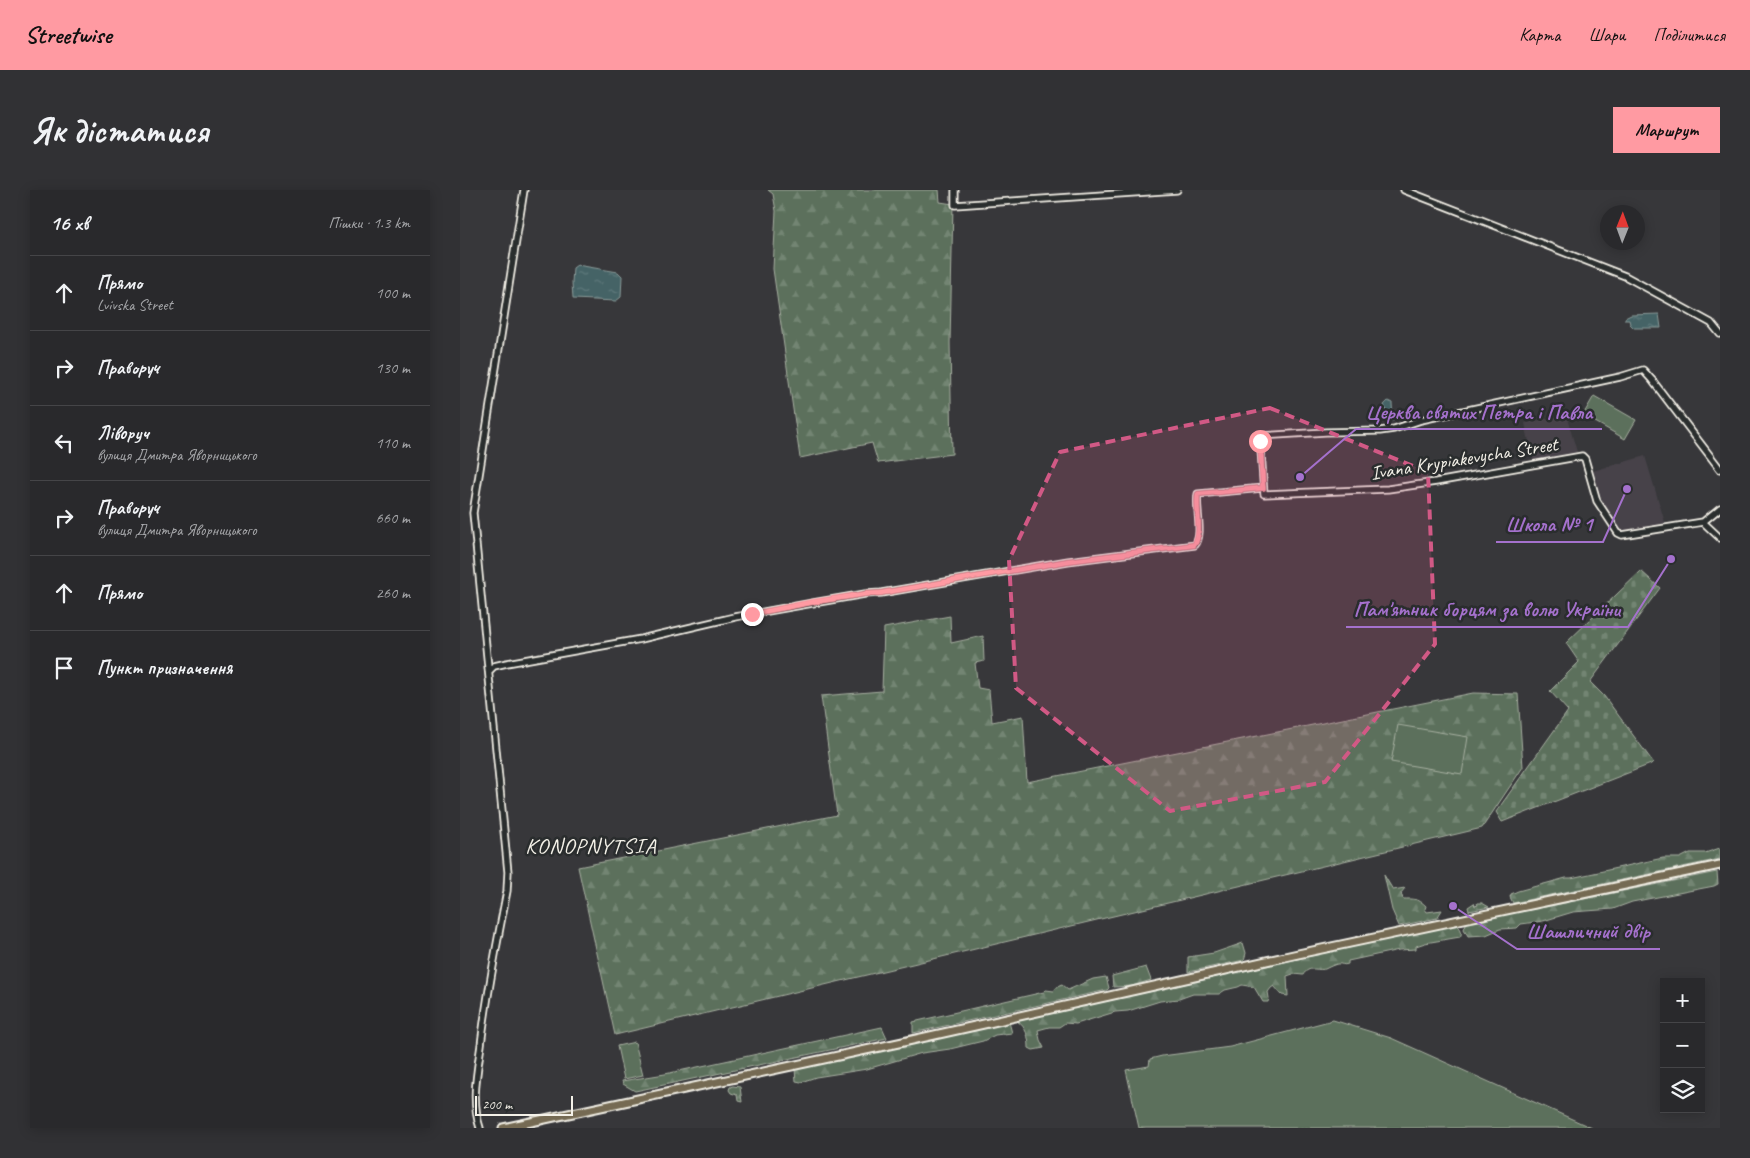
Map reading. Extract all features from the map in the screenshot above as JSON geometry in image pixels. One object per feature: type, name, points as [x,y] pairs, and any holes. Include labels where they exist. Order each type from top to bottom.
[{"type":"highway","points":[[503,1128],[903,1042],[1298,954],[1720,865]]},
{"type":"street","points":[[480,1128],[475,1107],[477,1077],[483,1026],[507,891],[508,872],[473,514],[524,190]]},
{"type":"street","points":[[955,190],[955,205],[1177,190]]},
{"type":"street","points":[[1404,190],[1625,276],[1711,323],[1720,334]]},
{"type":"street","points":[[1263,491],[1260,436],[1394,429],[1421,420],[1645,370],[1720,469]]},
{"type":"street","name":"Ivana Krypiakevycha Street","points":[[489,670],[494,666],[507,663],[641,639],[735,617],[1068,561],[1194,545],[1197,542],[1199,529],[1198,494],[1388,489],[1465,478],[1582,456],[1585,459],[1597,501],[1615,531],[1622,535],[1703,522]]},
{"type":"street","points":[[1720,508],[1703,522],[1720,538]]},
{"type":"highlighted area","points":[[1270,408],[1428,472],[1435,644],[1325,782],[1170,811],[1016,688],[1009,560],[1060,452]]},
{"type":"shaded area","points":[[1566,415],[1577,452],[1533,461],[1525,423]]},
{"type":"shaded area","points":[[1645,456],[1666,526],[1623,532],[1604,507],[1593,471]]},
{"type":"green space","points":[[768,190],[939,190],[940,202],[953,204],[950,343],[952,454],[878,463],[872,443],[800,458],[773,269],[776,211],[773,194]]},
{"type":"green space","points":[[1594,396],[1636,420],[1625,439],[1583,415]]},
{"type":"green space","points":[[1641,571],[1660,588],[1590,682],[1604,696],[1653,762],[1502,822],[1496,812],[1568,711],[1550,691],[1579,662],[1566,643]]},
{"type":"green space","points":[[950,616],[951,643],[983,636],[984,661],[975,663],[978,688],[989,690],[992,722],[1023,716],[1027,782],[1473,693],[1518,694],[1523,767],[1482,828],[615,1035],[578,867],[837,815],[821,696],[882,691],[884,628]]},
{"type":"green space","points":[[1398,725],[1468,737],[1462,774],[1391,762]]},
{"type":"green space","points":[[1720,848],[1720,859],[1513,903],[1510,897],[1511,894],[1518,891],[1566,878],[1663,858],[1680,858],[1690,853],[1705,853]]},
{"type":"green space","points":[[1717,872],[1718,884],[1714,886],[1632,902],[1613,909],[1573,912],[1543,921],[1521,924],[1517,928],[1500,929],[1486,935],[1468,936],[1464,929],[1466,924],[1472,919],[1540,908]]},
{"type":"green space","points":[[1384,875],[1393,890],[1405,888],[1401,893],[1403,899],[1418,900],[1426,906],[1427,912],[1442,910],[1437,918],[1399,926],[1392,910]]},
{"type":"green space","points":[[1474,903],[1475,906],[1478,905],[1477,903],[1482,903],[1489,907],[1469,911],[1468,907]]},
{"type":"green space","points":[[1456,924],[1461,930],[1460,937],[1425,943],[1416,946],[1416,949],[1399,950],[1348,961],[1346,965],[1337,964],[1325,969],[1310,969],[1303,975],[1293,974],[1287,976],[1288,996],[1282,995],[1274,986],[1268,992],[1268,1002],[1263,1002],[1254,987],[1242,985],[1225,990],[1219,994],[1193,994],[1179,999],[1160,1001],[1128,1011],[1115,1012],[1076,1024],[1065,1023],[1059,1027],[1038,1030],[1044,1048],[1033,1050],[1029,1048],[1025,1029],[1017,1021]]},
{"type":"green space","points":[[1243,943],[1246,953],[1244,960],[1188,972],[1188,957],[1214,953]]},
{"type":"green space","points":[[1146,967],[1151,980],[1132,986],[1113,987],[1112,976]]},
{"type":"green space","points":[[1106,977],[1109,988],[1107,990],[913,1033],[913,1022],[1046,990],[1054,991],[1062,985],[1068,990],[1093,979]]},
{"type":"green space","points":[[1333,1020],[1391,1038],[1592,1128],[1139,1128],[1126,1070],[1149,1066],[1150,1059],[1162,1056],[1230,1047]]},
{"type":"green space","points":[[1009,1022],[1012,1033],[995,1035],[983,1041],[950,1049],[922,1053],[867,1069],[816,1077],[801,1082],[796,1081],[795,1069]]},
{"type":"green space","points":[[882,1027],[887,1038],[640,1090],[635,1091],[623,1084],[622,1081],[665,1074]]},
{"type":"green space","points":[[635,1042],[643,1075],[624,1079],[617,1046]]},
{"type":"green space","points":[[733,1086],[740,1087],[742,1102],[738,1101],[737,1095],[729,1090]]},
{"type":"water","points":[[577,265],[618,272],[622,276],[621,297],[616,301],[573,299],[573,268]]},
{"type":"water","points":[[1659,314],[1661,328],[1634,328],[1629,320],[1625,320],[1625,318],[1631,315]]},
{"type":"water","points":[[1388,401],[1392,403],[1393,421],[1388,420],[1386,417],[1384,405]]},
{"type":"place","name":"Церква святих Петра і Павла","points":[[1300,477]]},
{"type":"place","name":"Школа № 1","points":[[1627,489]]},
{"type":"place","name":"Пам'ятник борцям за волю України","points":[[1671,559]]},
{"type":"place","name":"Шашличний двір","points":[[1453,906]]},
{"type":"district","name":"KONOPNYTSIA","points":[[591,845]]},
{"type":"route","points":[[752,614],[813,602],[877,592],[881,593],[1068,561],[1194,545],[1197,542],[1199,529],[1198,494],[1263,488],[1260,441]]}]
